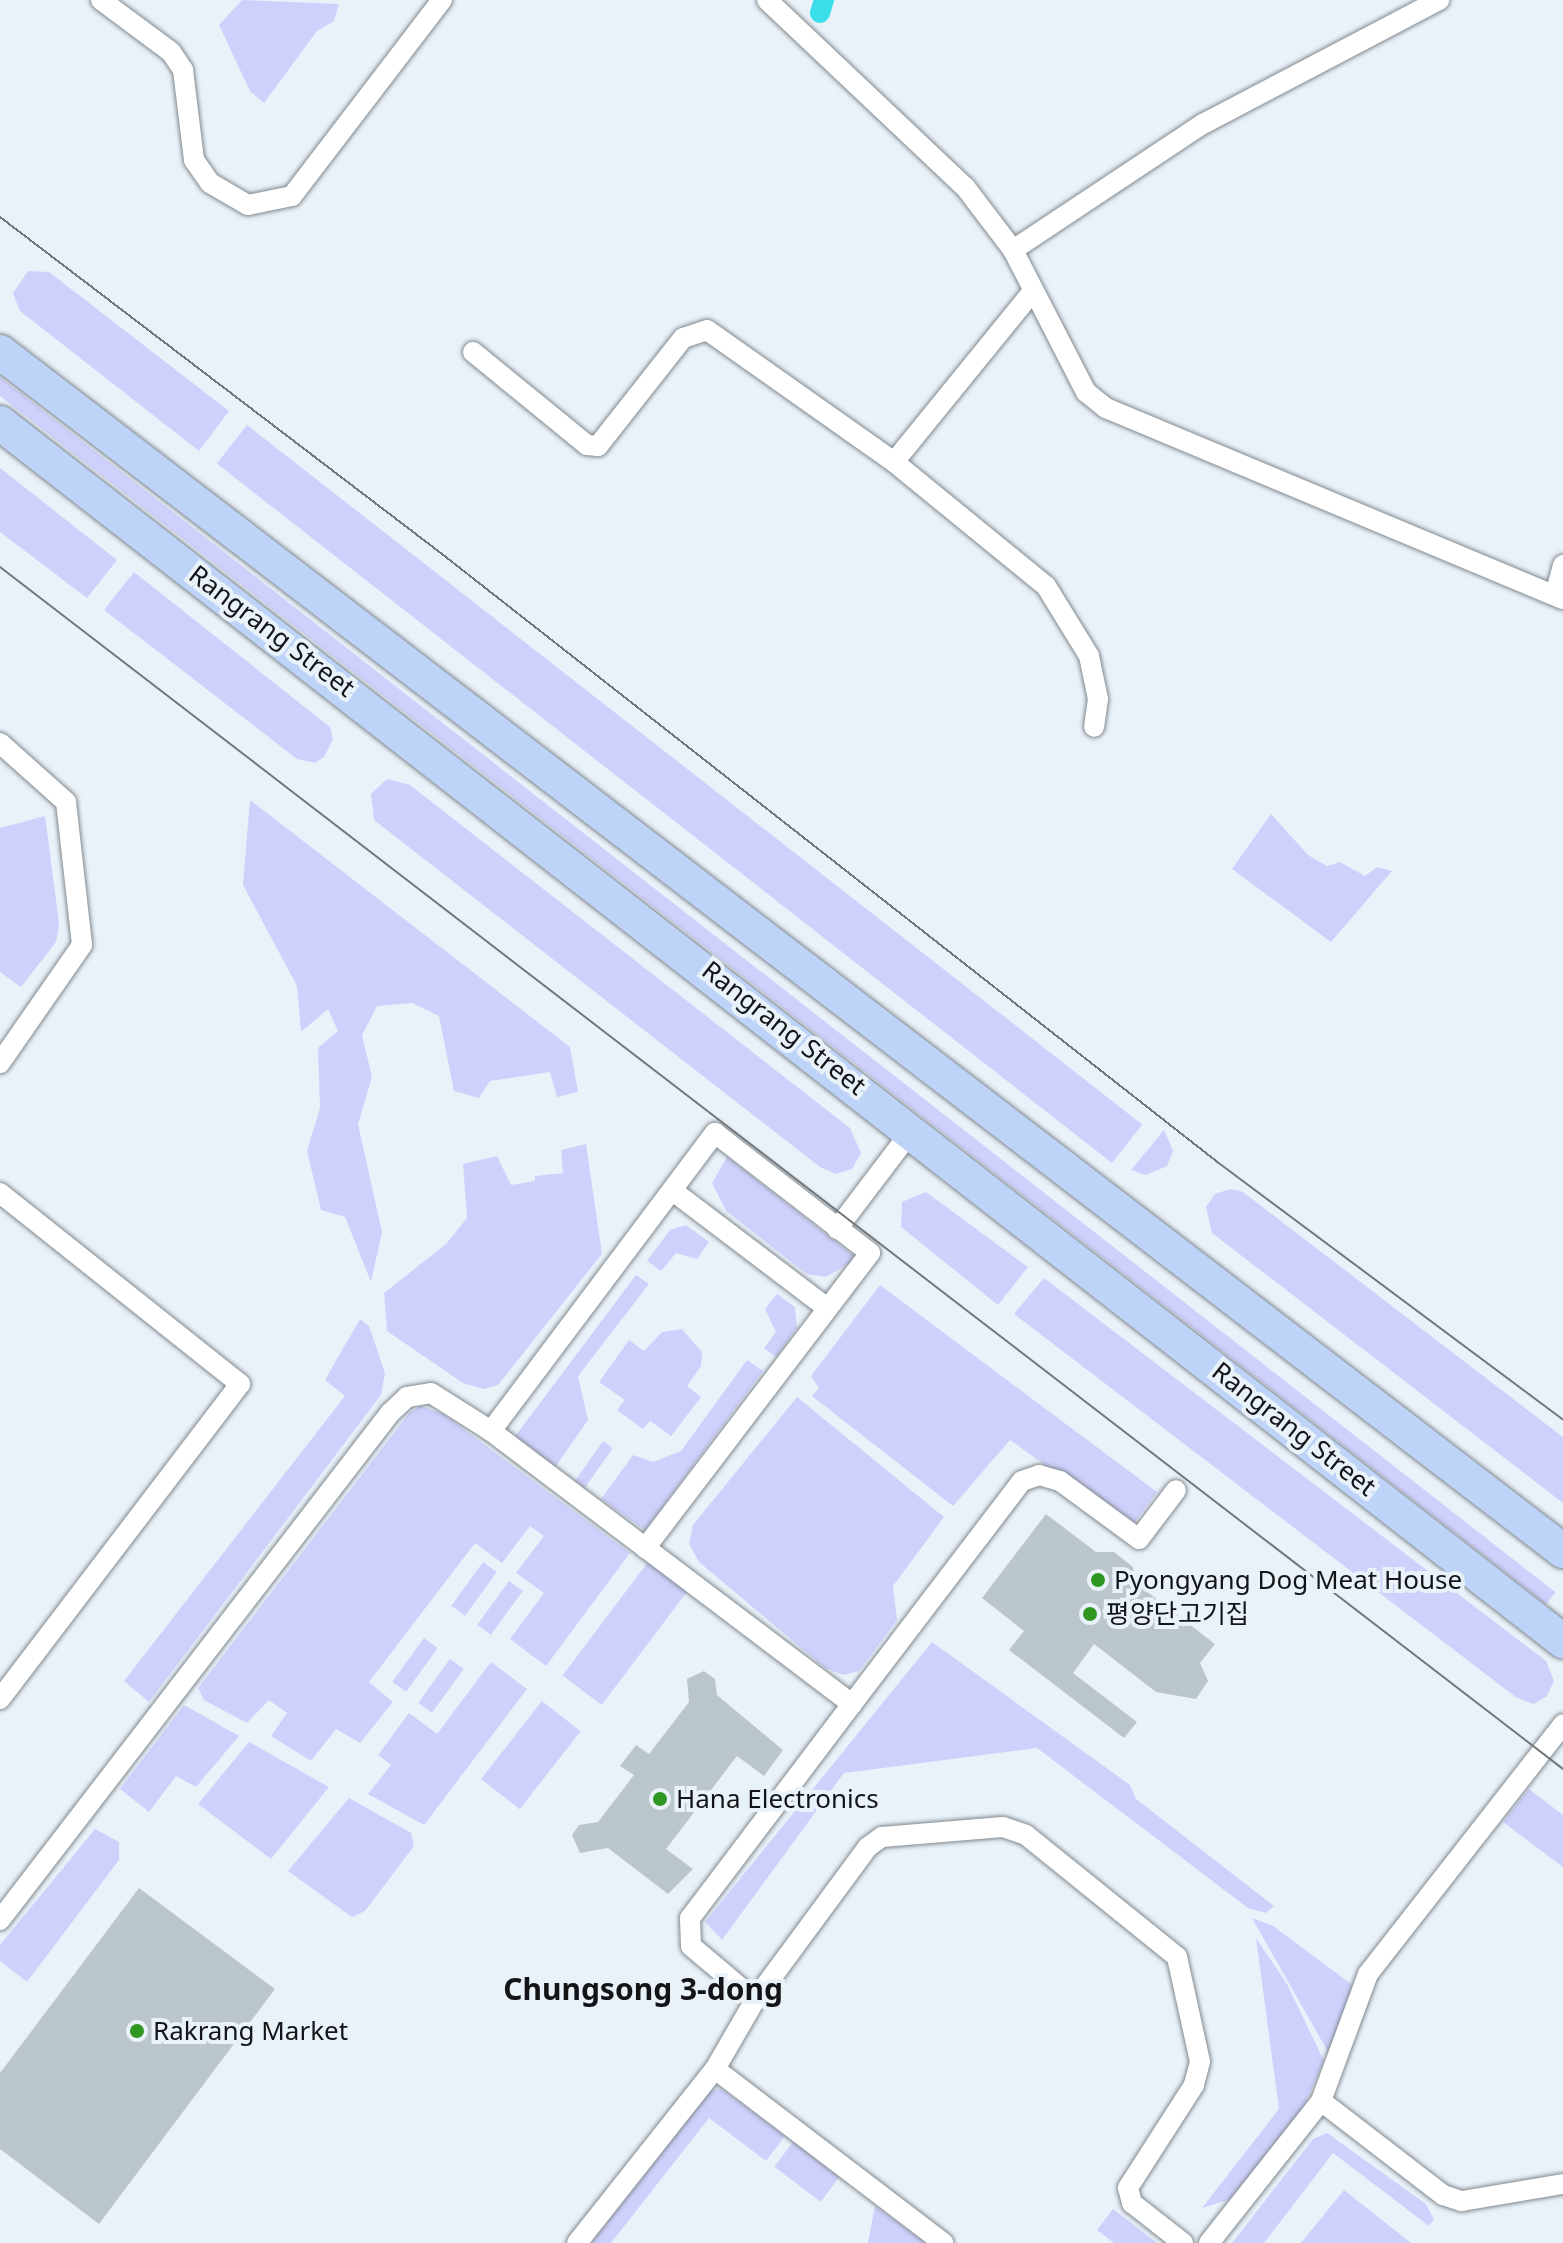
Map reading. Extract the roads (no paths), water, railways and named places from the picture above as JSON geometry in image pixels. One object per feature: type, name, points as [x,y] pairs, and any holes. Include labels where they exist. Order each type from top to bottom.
[{"type":"main road","points":[[0,352],[1563,1551]]},
{"type":"main road","name":"Rangrang Street","points":[[0,423],[913,1129],[1563,1641]]},
{"type":"street","points":[[101,0],[171,52],[183,70],[194,160],[210,183],[248,205],[292,196],[442,0]]},
{"type":"street","points":[[767,0],[965,187],[1013,250],[1086,392],[1106,408],[1559,597],[1563,565]]},
{"type":"street","points":[[1013,250],[1203,124],[1439,0]]},
{"type":"street","points":[[894,462],[1033,291]]},
{"type":"street","points":[[473,352],[587,445],[598,446],[683,338],[707,330],[894,462],[1046,586],[1089,656],[1098,699],[1094,727]]},
{"type":"street","points":[[0,743],[66,802],[82,945],[0,1063]]},
{"type":"street","points":[[837,1229],[913,1129]]},
{"type":"street","points":[[491,1431],[715,1133],[870,1253],[645,1548]]},
{"type":"street","points":[[673,1191],[827,1308]]},
{"type":"street","points":[[0,1193],[240,1384],[3,1692]]},
{"type":"street","points":[[0,1920],[390,1413],[407,1397],[431,1393],[491,1431],[852,1704]]},
{"type":"street","points":[[755,2000],[691,1946],[690,1918],[1022,1481],[1039,1475],[1060,1481],[1139,1539],[1176,1490]]},
{"type":"street","points":[[1209,2243],[1321,2101],[1368,1974],[1563,1724]]},
{"type":"street","points":[[577,2243],[715,2069],[755,2000],[868,1847],[882,1837],[1003,1827],[1026,1835],[1177,1957],[1200,2062],[1194,2085],[1128,2188],[1132,2203],[1183,2243]]},
{"type":"street","points":[[715,2069],[943,2243]]},
{"type":"street","points":[[1321,2101],[1443,2195],[1462,2201],[1563,2184]]},
{"type":"waterway","points":[[820,13],[824,0]]},
{"type":"tram line","points":[[0,217],[442,554],[1216,1161],[1563,1420]]},
{"type":"tram line","points":[[0,567],[1563,1769]]},
{"type":"place","name":"Pyongyang Dog Meat House","points":[[1098,1580]]},
{"type":"place","name":"평양단고기집","points":[[1090,1614]]},
{"type":"place","name":"Hana Electronics","points":[[660,1799]]},
{"type":"place","name":"Rakrang Market","points":[[137,2031]]},
{"type":"district","name":"Chungsong 3-dong","points":[[643,1989]]}]
